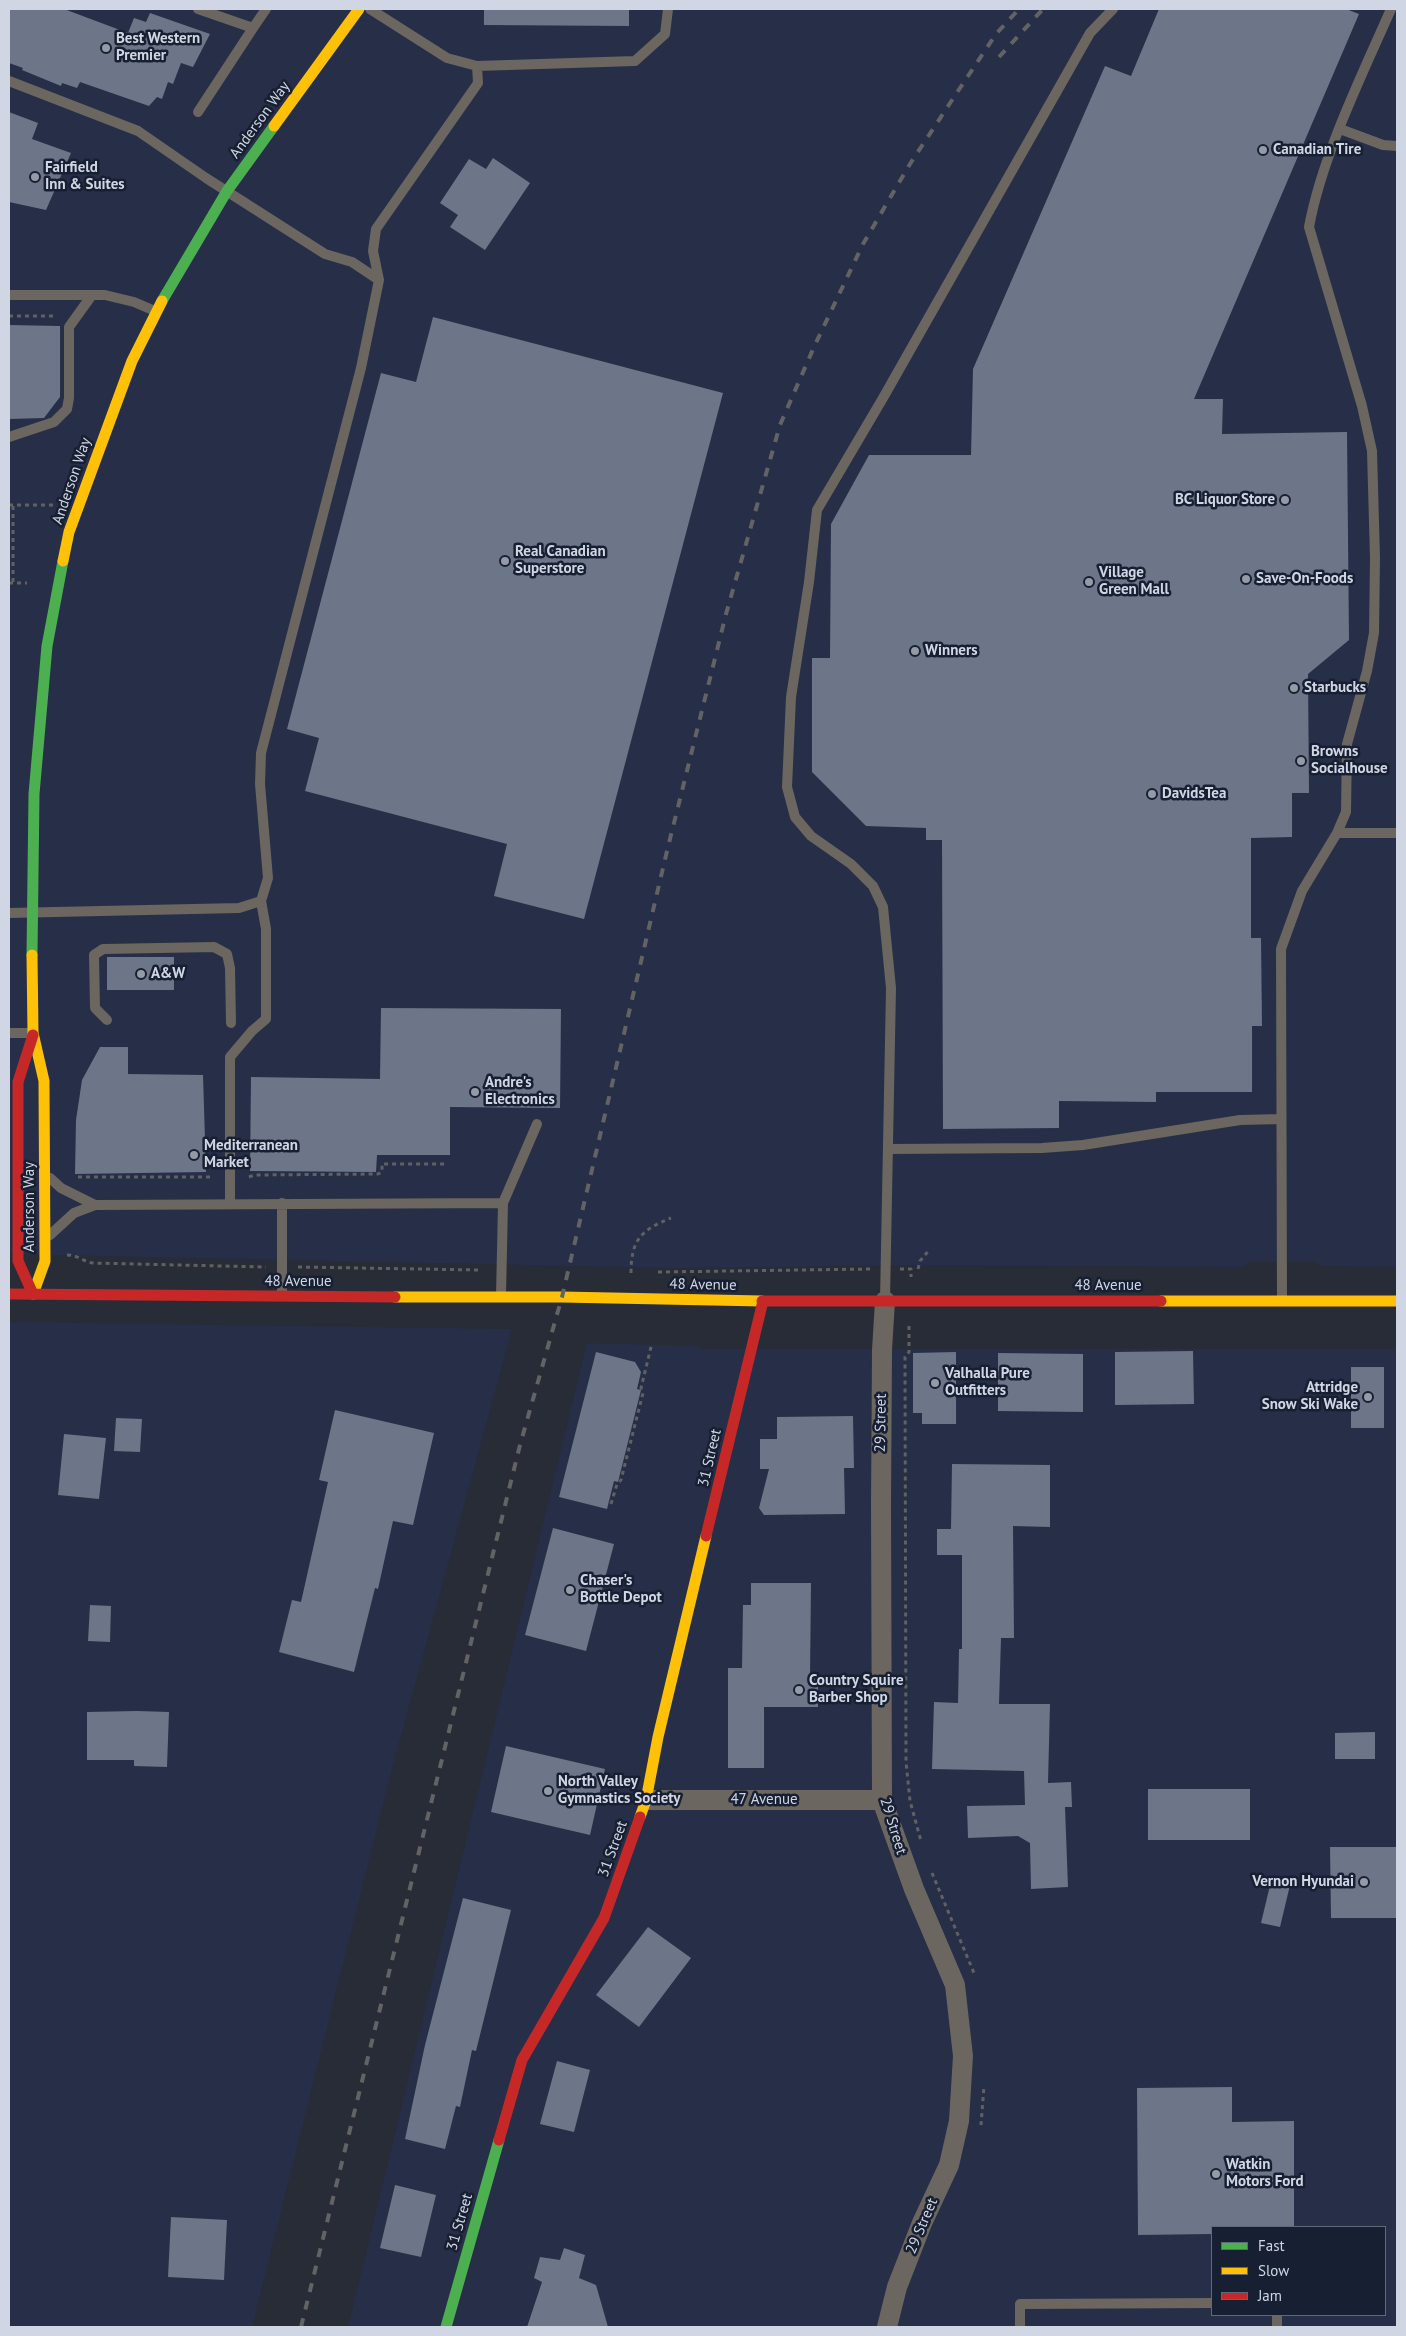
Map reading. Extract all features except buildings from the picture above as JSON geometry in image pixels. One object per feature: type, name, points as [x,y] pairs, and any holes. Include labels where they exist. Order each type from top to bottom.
[{"type":"street","name":"Anderson Way","points":[[33,1294],[45,1261],[44,1081],[33,1033],[32,912],[34,794],[47,646],[70,532],[132,361],[156,311],[227,191],[358,9]]},
{"type":"street","name":"Anderson Way","points":[[33,1033],[18,1082],[18,1261],[33,1294]]},
{"type":"street","name":"48 Avenue","points":[[9,1294],[501,1297],[763,1301],[1397,1301]]},
{"type":"street","name":"31 Street","points":[[446,2327],[522,2060],[604,1918],[646,1800],[658,1737],[763,1301]]},
{"type":"street","name":"29 Street","points":[[885,1301],[882,1350],[881,1505],[882,1800],[914,1889],[955,1985],[962,2056],[959,2121],[949,2165],[922,2223],[897,2287],[887,2327]]},
{"type":"street","name":"47 Avenue","points":[[646,1800],[882,1800]]},
{"type":"lane","points":[[198,9],[253,28]]},
{"type":"lane","points":[[198,112],[266,9]]},
{"type":"lane","points":[[370,9],[447,58],[477,66],[635,61],[665,34],[668,9]]},
{"type":"lane","points":[[885,1301],[892,988],[882,907],[873,886],[851,864],[811,836],[795,817],[787,787],[791,697],[809,582],[817,510],[883,398],[1090,33],[1113,9]]},
{"type":"lane","points":[[1282,1301],[1281,949],[1302,891],[1337,834],[1346,812],[1347,744],[1367,671],[1374,633],[1375,562],[1372,451],[1362,406],[1309,226],[1314,198],[1340,129],[1391,9]]},
{"type":"lane","points":[[230,1203],[230,1057],[252,1031],[266,1019],[266,929],[261,901],[268,878],[260,784],[260,753],[361,368],[379,280],[373,251],[376,229],[478,83],[477,66]]},
{"type":"lane","points":[[9,81],[138,132],[325,254],[352,262],[379,280]]},
{"type":"lane","points":[[1340,129],[1383,146],[1397,146]]},
{"type":"lane","points":[[9,295],[105,295],[134,302],[156,311]]},
{"type":"lane","points":[[9,436],[54,422],[67,410],[69,398],[69,327],[92,295]]},
{"type":"lane","points":[[1337,834],[1397,833]]},
{"type":"lane","points":[[9,913],[239,908],[261,901]]},
{"type":"lane","points":[[107,1020],[95,1008],[93,995],[94,956],[103,949],[214,947],[227,954],[230,968],[231,1022]]},
{"type":"lane","points":[[9,1033],[33,1033]]},
{"type":"lane","points":[[9,1067],[20,1074]]},
{"type":"lane","points":[[889,1149],[1042,1148],[1092,1143],[1240,1120],[1281,1119]]},
{"type":"lane","points":[[501,1297],[503,1203],[537,1124]]},
{"type":"lane","points":[[45,1173],[60,1188],[96,1205]]},
{"type":"lane","points":[[282,1203],[282,1297]]},
{"type":"lane","points":[[45,1239],[74,1213],[96,1205],[503,1203]]},
{"type":"lane","points":[[1020,2327],[1020,2304],[1211,2303]]},
{"type":"path","points":[[9,316],[58,316]]},
{"type":"path","points":[[26,583],[11,583],[11,506],[53,505]]},
{"type":"path","points":[[250,1177],[254,1175],[378,1174],[382,1172],[382,1164],[448,1164]]},
{"type":"path","points":[[78,1177],[210,1177]]},
{"type":"path","points":[[631,1273],[631,1256],[636,1240],[646,1230],[671,1218]]},
{"type":"path","points":[[918,1269],[920,1261],[930,1249]]},
{"type":"path","points":[[76,1255],[81,1260],[92,1263],[502,1271]]},
{"type":"path","points":[[650,1272],[850,1269]]},
{"type":"path","points":[[622,1272],[640,1272]]},
{"type":"path","points":[[611,1504],[617,1484],[621,1480],[643,1393],[641,1388],[652,1343]]},
{"type":"path","points":[[909,1352],[905,1357],[906,1762],[910,1801],[922,1846]]},
{"type":"path","points":[[928,1864],[965,1947]]},
{"type":"shaded area","points":[[9,9],[1397,9],[1397,1267],[1322,1266],[1315,1262],[1250,1262],[1242,1267],[927,1265],[668,1268],[9,1254]]},
{"type":"shaded area","points":[[9,1322],[512,1329],[391,1772],[252,2327],[9,2327]]},
{"type":"shaded area","points":[[587,1343],[697,1346],[701,1349],[1397,1349],[1397,2327],[348,2327]]},
{"type":"railway","points":[[301,2327],[520,1445],[562,1297],[667,851],[726,614],[780,425],[814,347],[863,244],[910,164],[954,97],[996,34],[1019,9]]},
{"type":"railway","points":[[999,57],[1043,9]]},
{"type":"traffic: fast","points":[[162,301],[227,191],[274,126]]},
{"type":"traffic: fast","points":[[32,955],[34,794],[47,646],[63,561]]},
{"type":"traffic: fast","points":[[446,2327],[499,2140]]},
{"type":"traffic: slow","points":[[274,126],[359,9]]},
{"type":"traffic: slow","points":[[63,561],[69,532],[132,361],[162,301]]},
{"type":"traffic: slow","points":[[32,955],[33,1033],[44,1081],[45,1261],[33,1294]]},
{"type":"traffic: slow","points":[[395,1297],[562,1297],[762,1301]]},
{"type":"traffic: slow","points":[[1161,1301],[1397,1301]]},
{"type":"traffic: slow","points":[[640,1817],[646,1800],[658,1737],[706,1536]]},
{"type":"traffic: jam","points":[[33,1035],[18,1082],[18,1261],[33,1294]]},
{"type":"traffic: jam","points":[[9,1294],[395,1297]]},
{"type":"traffic: jam","points":[[762,1301],[1161,1301]]},
{"type":"traffic: jam","points":[[706,1536],[763,1301]]},
{"type":"traffic: jam","points":[[499,2140],[522,2060],[604,1918],[640,1817]]},
{"type":"place","name":"Best Western Premier","points":[[106,48]]},
{"type":"place","name":"Canadian Tire","points":[[1263,150]]},
{"type":"place","name":"Fairfield Inn & Suites","points":[[35,177]]},
{"type":"place","name":"BC Liquor Store","points":[[1285,500]]},
{"type":"place","name":"Real Canadian Superstore","points":[[505,561]]},
{"type":"place","name":"Save-On-Foods","points":[[1246,579]]},
{"type":"place","name":"Village Green Mall","points":[[1089,582]]},
{"type":"place","name":"Winners","points":[[915,651]]},
{"type":"place","name":"Starbucks","points":[[1294,688]]},
{"type":"place","name":"Browns Socialhouse","points":[[1301,761]]},
{"type":"place","name":"DavidsTea","points":[[1152,794]]},
{"type":"place","name":"A&W","points":[[141,974]]},
{"type":"place","name":"Andre's Electronics","points":[[475,1092]]},
{"type":"place","name":"Mediterranean Market","points":[[194,1155]]},
{"type":"place","name":"Valhalla Pure Outfitters","points":[[935,1383]]},
{"type":"place","name":"Attridge Snow Ski Wake","points":[[1368,1397]]},
{"type":"place","name":"Chaser's Bottle Depot","points":[[570,1590]]},
{"type":"place","name":"Country Squire Barber Shop","points":[[799,1690]]},
{"type":"place","name":"North Valley Gymnastics Society","points":[[548,1791]]},
{"type":"place","name":"Vernon Hyundai","points":[[1364,1882]]},
{"type":"place","name":"Watkin Motors Ford","points":[[1216,2174]]}]
